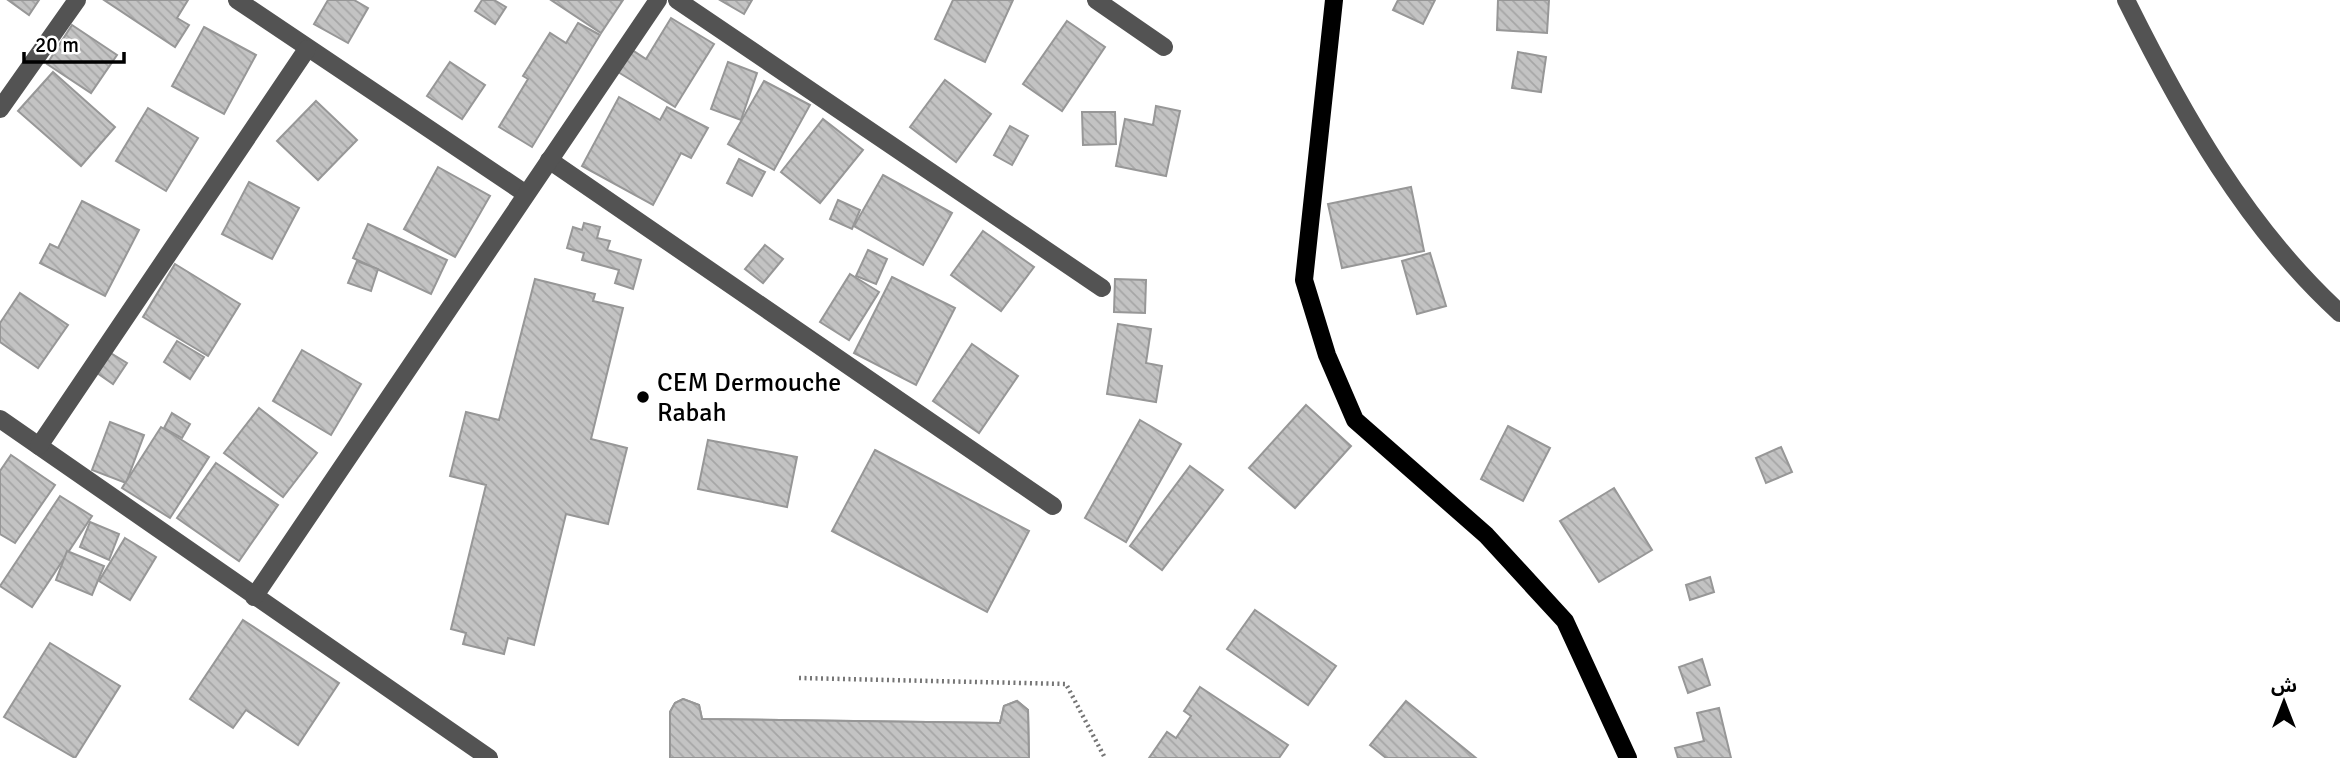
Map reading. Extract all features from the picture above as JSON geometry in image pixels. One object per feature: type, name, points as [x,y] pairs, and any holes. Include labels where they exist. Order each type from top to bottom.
[{"type":"main road","points":[[1335,0],[1304,281],[1327,355],[1355,420],[1486,535],[1565,621],[1629,758]]},
{"type":"street","points":[[0,109],[77,0]]},
{"type":"street","points":[[236,0],[526,194]]},
{"type":"street","points":[[254,597],[659,0]]},
{"type":"street","points":[[677,0],[1102,288]]},
{"type":"street","points":[[1096,0],[1164,47]]},
{"type":"street","points":[[2126,0],[2203,144],[2288,262],[2340,313]]},
{"type":"street","points":[[39,446],[307,49]]},
{"type":"street","points":[[549,160],[1053,506]]},
{"type":"street","points":[[0,419],[489,758]]},
{"type":"path","points":[[799,678],[1066,684],[1105,758]]},
{"type":"building","points":[[8,0],[39,0],[29,15]]},
{"type":"building","points":[[104,0],[188,0],[177,18],[189,25],[175,47]]},
{"type":"building","points":[[328,0],[354,0],[368,8],[348,43],[314,24]]},
{"type":"building","points":[[482,0],[494,0],[506,7],[495,24],[475,11]]},
{"type":"building","points":[[551,0],[623,0],[601,33]]},
{"type":"building","points":[[720,0],[752,0],[744,14]]},
{"type":"building","points":[[953,0],[1013,0],[985,62],[935,39]]},
{"type":"building","points":[[1398,0],[1435,0],[1423,24],[1393,10]]},
{"type":"building","points":[[1498,0],[1549,0],[1547,33],[1497,30]]},
{"type":"building","points":[[671,18],[714,44],[675,107],[618,72],[632,50],[646,59]]},
{"type":"building","points":[[1067,21],[1105,47],[1062,111],[1023,84]]},
{"type":"building","points":[[578,23],[600,35],[532,147],[499,127],[528,79],[523,76],[550,33],[566,43]]},
{"type":"building","points":[[72,25],[117,55],[91,93],[47,64]]},
{"type":"building","points":[[204,27],[256,55],[224,114],[172,86]]},
{"type":"building","points":[[1518,52],[1546,57],[1541,92],[1512,88]]},
{"type":"building","points":[[450,62],[485,85],[462,119],[427,96]]},
{"type":"building","points":[[728,62],[757,73],[741,120],[711,109]]},
{"type":"building","points":[[53,72],[115,127],[81,166],[18,111]]},
{"type":"building","points":[[945,80],[991,114],[956,162],[910,127]]},
{"type":"building","points":[[764,81],[810,105],[774,170],[728,144]]},
{"type":"building","points":[[619,97],[660,120],[667,107],[708,128],[691,158],[681,153],[653,205],[582,166]]},
{"type":"building","points":[[316,101],[357,140],[318,180],[277,141]]},
{"type":"building","points":[[1156,106],[1180,111],[1166,176],[1116,166],[1125,119],[1153,125]]},
{"type":"building","points":[[148,108],[198,138],[166,191],[116,161]]},
{"type":"building","points":[[1082,112],[1115,112],[1116,144],[1083,145]]},
{"type":"building","points":[[823,119],[863,150],[820,203],[781,172]]},
{"type":"building","points":[[1010,126],[1028,136],[1012,165],[994,155]]},
{"type":"building","points":[[739,159],[765,172],[752,196],[727,183]]},
{"type":"building","points":[[438,167],[490,196],[455,257],[404,229]]},
{"type":"building","points":[[883,175],[952,213],[923,265],[854,226]]},
{"type":"building","points":[[249,182],[299,208],[272,259],[222,234]]},
{"type":"building","points":[[1411,187],[1424,251],[1342,268],[1328,204]]},
{"type":"building","points":[[838,200],[860,210],[852,229],[830,219]]},
{"type":"building","points":[[82,201],[139,230],[105,296],[40,263],[50,244],[58,248]]},
{"type":"building","points":[[584,223],[600,227],[597,238],[610,241],[607,250],[641,260],[633,289],[615,283],[619,270],[582,260],[584,253],[567,248],[573,227],[582,230]]},
{"type":"building","points":[[368,224],[447,260],[431,294],[353,258]]},
{"type":"building","points":[[983,231],[1034,267],[1001,311],[951,275]]},
{"type":"building","points":[[765,245],[783,259],[763,283],[745,269]]},
{"type":"building","points":[[868,250],[887,259],[876,284],[856,276]]},
{"type":"building","points":[[1430,253],[1446,306],[1417,314],[1402,261]]},
{"type":"building","points":[[357,261],[378,269],[371,291],[348,283]]},
{"type":"building","points":[[175,264],[240,304],[208,356],[143,317]]},
{"type":"building","points":[[850,274],[879,292],[849,340],[820,322]]},
{"type":"building","points":[[892,277],[955,308],[916,385],[854,353]]},
{"type":"building","points":[[535,279],[595,294],[593,301],[623,308],[591,439],[627,448],[608,524],[566,514],[534,645],[508,638],[504,654],[463,644],[466,633],[451,629],[486,485],[450,476],[466,412],[499,420]]},
{"type":"building","points":[[1115,279],[1146,280],[1145,313],[1114,312]]},
{"type":"building","points":[[20,293],[68,325],[38,368],[0,342],[0,323]]},
{"type":"building","points":[[1118,324],[1151,329],[1146,363],[1162,366],[1156,402],[1107,394]]},
{"type":"building","points":[[177,341],[204,357],[190,379],[164,362]]},
{"type":"building","points":[[972,344],[1018,376],[979,433],[933,401]]},
{"type":"building","points":[[302,350],[361,384],[331,435],[273,401]]},
{"type":"building","points":[[109,352],[127,363],[113,384],[97,373]]},
{"type":"building","points":[[1306,405],[1351,446],[1295,508],[1249,468]]},
{"type":"building","points":[[259,408],[317,453],[283,497],[224,453]]},
{"type":"building","points":[[172,413],[190,424],[182,438],[164,428]]},
{"type":"building","points":[[1140,420],[1181,444],[1126,542],[1085,518]]},
{"type":"building","points":[[110,422],[144,435],[126,483],[92,470]]},
{"type":"building","points":[[1508,426],[1550,448],[1523,501],[1481,479]]},
{"type":"building","points":[[161,427],[209,457],[170,518],[122,488]]},
{"type":"building","points":[[708,440],[797,457],[787,507],[698,489]]},
{"type":"building","points":[[1781,447],[1792,472],[1766,483],[1756,458]]},
{"type":"building","points":[[875,450],[1029,531],[987,612],[832,531]]},
{"type":"building","points":[[11,455],[55,485],[15,543],[0,534],[0,471]]},
{"type":"building","points":[[216,463],[278,505],[239,561],[177,518]]},
{"type":"building","points":[[1190,466],[1223,490],[1162,570],[1130,546]]},
{"type":"building","points":[[1614,488],[1652,550],[1599,582],[1560,521]]},
{"type":"building","points":[[60,496],[92,516],[32,607],[0,586]]},
{"type":"building","points":[[90,522],[119,534],[109,560],[80,547]]},
{"type":"building","points":[[125,538],[156,557],[130,600],[99,581]]},
{"type":"building","points":[[67,551],[104,566],[92,595],[56,580]]},
{"type":"building","points":[[1710,577],[1714,592],[1690,600],[1686,585]]},
{"type":"building","points":[[1255,610],[1336,666],[1308,705],[1227,649]]},
{"type":"building","points":[[243,620],[339,683],[298,745],[246,710],[233,728],[190,699]]},
{"type":"building","points":[[50,643],[120,686],[75,758],[4,717]]},
{"type":"building","points":[[1702,659],[1710,685],[1688,693],[1679,667]]},
{"type":"building","points":[[1200,687],[1288,745],[1279,758],[1149,758],[1167,732],[1176,738],[1191,716],[1184,711]]},
{"type":"building","points":[[683,699],[699,705],[702,719],[1000,723],[1004,706],[1017,701],[1028,710],[1029,758],[670,758],[670,712],[675,703]]},
{"type":"building","points":[[683,699],[699,705],[702,719],[1000,723],[1004,706],[1017,701],[1028,710],[1029,758],[670,758],[670,712],[675,703]]},
{"type":"building","points":[[1406,701],[1476,758],[1386,758],[1370,745]]},
{"type":"building","points":[[1719,708],[1731,758],[1678,758],[1675,748],[1704,741],[1697,713]]},
{"type":"place","name":"CEM Dermouche Rabah","points":[[643,397]]}]
